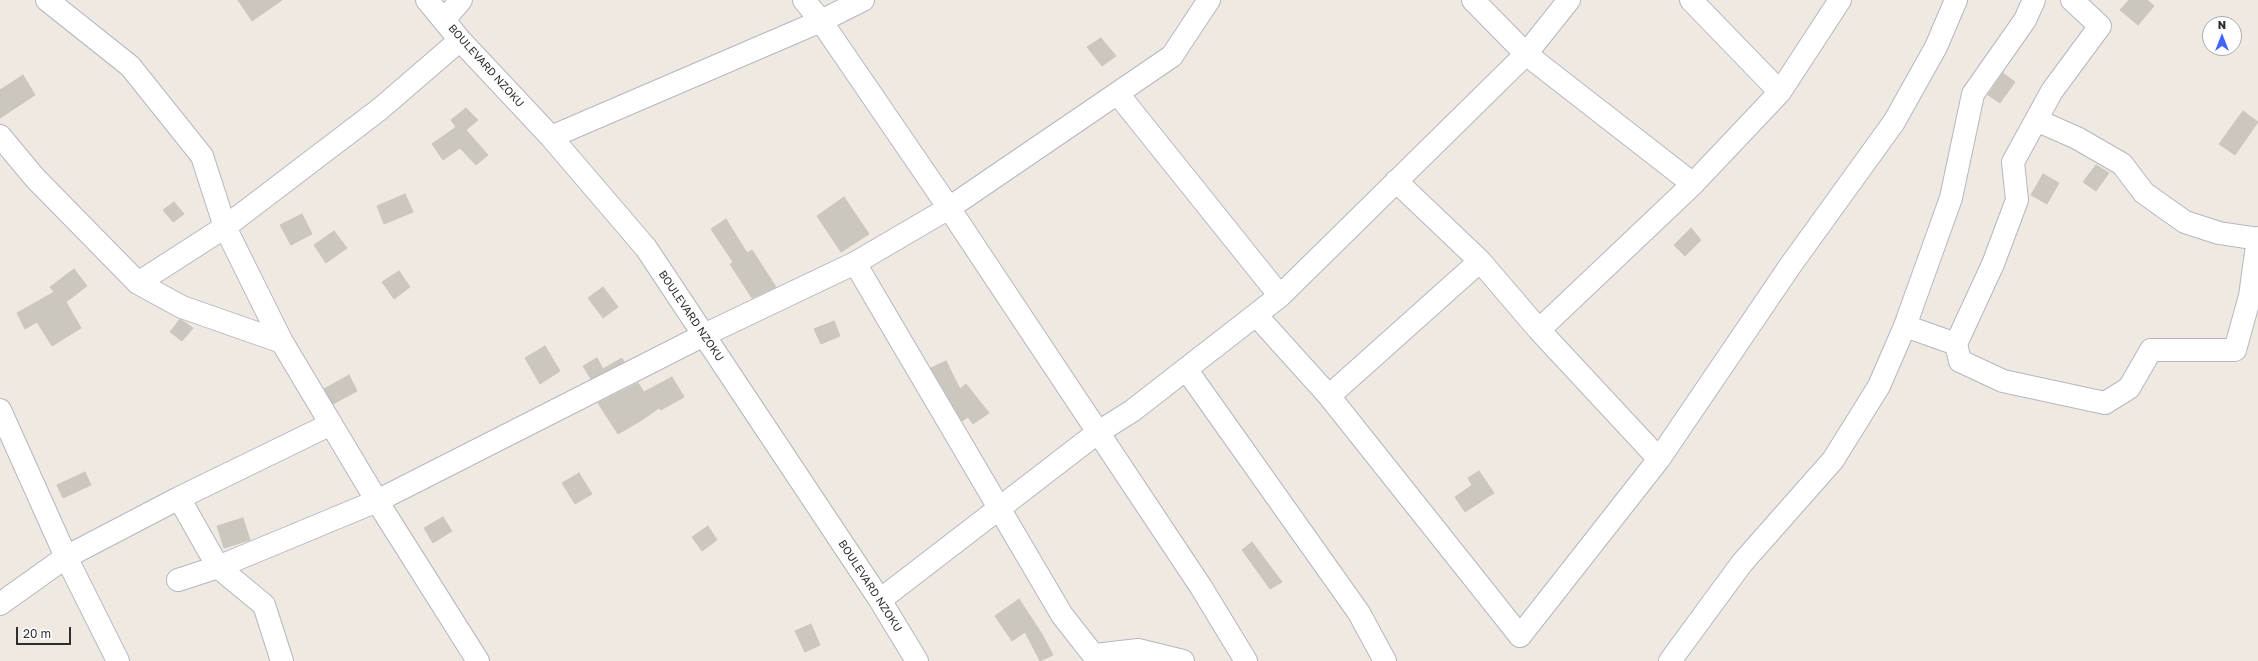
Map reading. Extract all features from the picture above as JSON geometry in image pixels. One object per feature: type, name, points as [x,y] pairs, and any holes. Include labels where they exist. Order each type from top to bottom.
[{"type":"street","points":[[47,0],[130,66],[202,156],[225,227],[282,342],[377,501],[478,661]]},
{"type":"street","name":"BOULEVARD NZOKU","points":[[427,0],[460,40],[551,137],[646,248],[880,600],[917,661]]},
{"type":"street","points":[[444,20],[461,0]]},
{"type":"street","points":[[804,0],[821,21],[950,208],[1201,587],[1246,661]]},
{"type":"street","points":[[551,137],[821,21],[863,0]]},
{"type":"street","points":[[178,580],[218,567],[377,501],[704,335],[855,263],[950,208],[1172,56],[1209,0]]},
{"type":"street","points":[[1473,0],[1526,54],[1693,184]]},
{"type":"street","points":[[880,600],[1098,433],[1132,412],[1280,296],[1526,54],[1569,0]]},
{"type":"street","points":[[1691,0],[1780,92]]},
{"type":"street","points":[[1256,315],[1329,396],[1520,636],[1659,459],[1790,266],[1894,122],[1936,47],[1956,0]]},
{"type":"street","points":[[1670,661],[1742,563],[1833,460],[1879,386],[1905,326],[1951,198],[1973,94],[2025,20],[2034,0]]},
{"type":"street","points":[[2036,120],[2077,138],[2122,164],[2144,193],[2185,222],[2219,233],[2258,238],[2250,296],[2235,350],[2151,350],[2129,388],[2105,403],[2003,381],[1960,361],[1956,344],[1993,264],[2018,200],[2013,162],[2036,120],[2052,91],[2100,26],[2072,0]]},
{"type":"street","points":[[1539,330],[1693,184],[1780,92],[1835,3]]},
{"type":"street","points":[[138,283],[225,227],[380,110],[460,40]]},
{"type":"street","points":[[1118,94],[1280,296]]},
{"type":"street","points":[[0,136],[35,178],[138,283],[182,307],[282,342]]},
{"type":"street","points":[[1396,181],[1480,261],[1539,330],[1659,459]]},
{"type":"street","points":[[1329,396],[1480,261]]},
{"type":"street","points":[[855,263],[1062,615],[1097,658],[1138,650],[1183,661]]},
{"type":"street","points":[[1905,326],[1956,344]]},
{"type":"street","points":[[1186,369],[1359,613],[1385,661]]},
{"type":"street","points":[[0,410],[66,557],[118,661]]},
{"type":"street","points":[[0,604],[66,557],[179,498],[331,424]]},
{"type":"street","points":[[179,498],[218,567],[264,605],[282,661]]},
{"type":"building","points":[[238,0],[282,0],[252,21]]},
{"type":"building","points":[[2129,0],[2147,0],[2154,6],[2138,25],[2120,10]]},
{"type":"building","points":[[1101,38],[1116,56],[1102,66],[1087,47]]},
{"type":"building","points":[[2003,73],[2015,82],[2000,103],[1988,95]]},
{"type":"building","points":[[23,75],[35,95],[0,118],[0,90]]},
{"type":"building","points":[[466,108],[478,120],[466,130],[488,155],[476,165],[460,148],[443,160],[432,144],[456,127],[451,120]]},
{"type":"building","points":[[2243,111],[2258,122],[2235,155],[2219,144]]},
{"type":"building","points":[[2096,165],[2109,173],[2096,191],[2083,182]]},
{"type":"building","points":[[2043,174],[2059,183],[2047,204],[2031,195]]},
{"type":"building","points":[[405,194],[413,212],[384,224],[377,206]]},
{"type":"building","points":[[844,197],[869,234],[841,252],[817,216]]},
{"type":"building","points":[[174,202],[184,214],[173,222],[163,210]]},
{"type":"building","points":[[302,214],[312,234],[291,245],[280,225]]},
{"type":"building","points":[[726,219],[747,253],[752,250],[776,287],[752,298],[730,264],[733,262],[711,229]]},
{"type":"building","points":[[1691,228],[1701,240],[1685,256],[1674,245]]},
{"type":"building","points":[[334,231],[347,248],[326,263],[314,245]]},
{"type":"building","points":[[74,269],[87,286],[66,302],[81,328],[52,346],[37,322],[25,329],[17,313],[54,292],[50,287]]},
{"type":"building","points":[[399,271],[410,287],[394,299],[382,282]]},
{"type":"building","points":[[603,287],[618,307],[603,318],[588,298]]},
{"type":"building","points":[[180,319],[193,328],[182,341],[170,332]]},
{"type":"building","points":[[834,321],[840,336],[821,344],[814,329]]},
{"type":"building","points":[[545,346],[560,371],[540,384],[525,358]]},
{"type":"building","points":[[597,358],[603,369],[622,358],[624,362],[591,379],[583,366]]},
{"type":"building","points":[[946,361],[960,389],[966,384],[989,413],[973,424],[968,417],[962,421],[931,368]]},
{"type":"building","points":[[349,375],[357,391],[333,404],[324,389]]},
{"type":"building","points":[[672,377],[684,397],[661,410],[659,408],[618,434],[598,403],[638,383],[644,392]]},
{"type":"building","points":[[1479,471],[1494,493],[1465,512],[1455,497],[1472,485],[1468,478]]},
{"type":"building","points":[[85,472],[91,485],[63,498],[57,485]]},
{"type":"building","points":[[579,473],[592,494],[575,504],[562,483]]},
{"type":"building","points":[[443,517],[452,531],[433,543],[424,528]]},
{"type":"building","points":[[243,518],[250,540],[224,548],[217,526]]},
{"type":"building","points":[[708,526],[717,540],[702,551],[692,537]]},
{"type":"building","points":[[1252,542],[1282,582],[1270,589],[1242,550]]},
{"type":"building","points":[[1019,599],[1042,634],[1053,655],[1040,661],[1025,632],[1012,641],[995,616]]},
{"type":"building","points":[[811,624],[820,645],[805,652],[795,631]]}]
